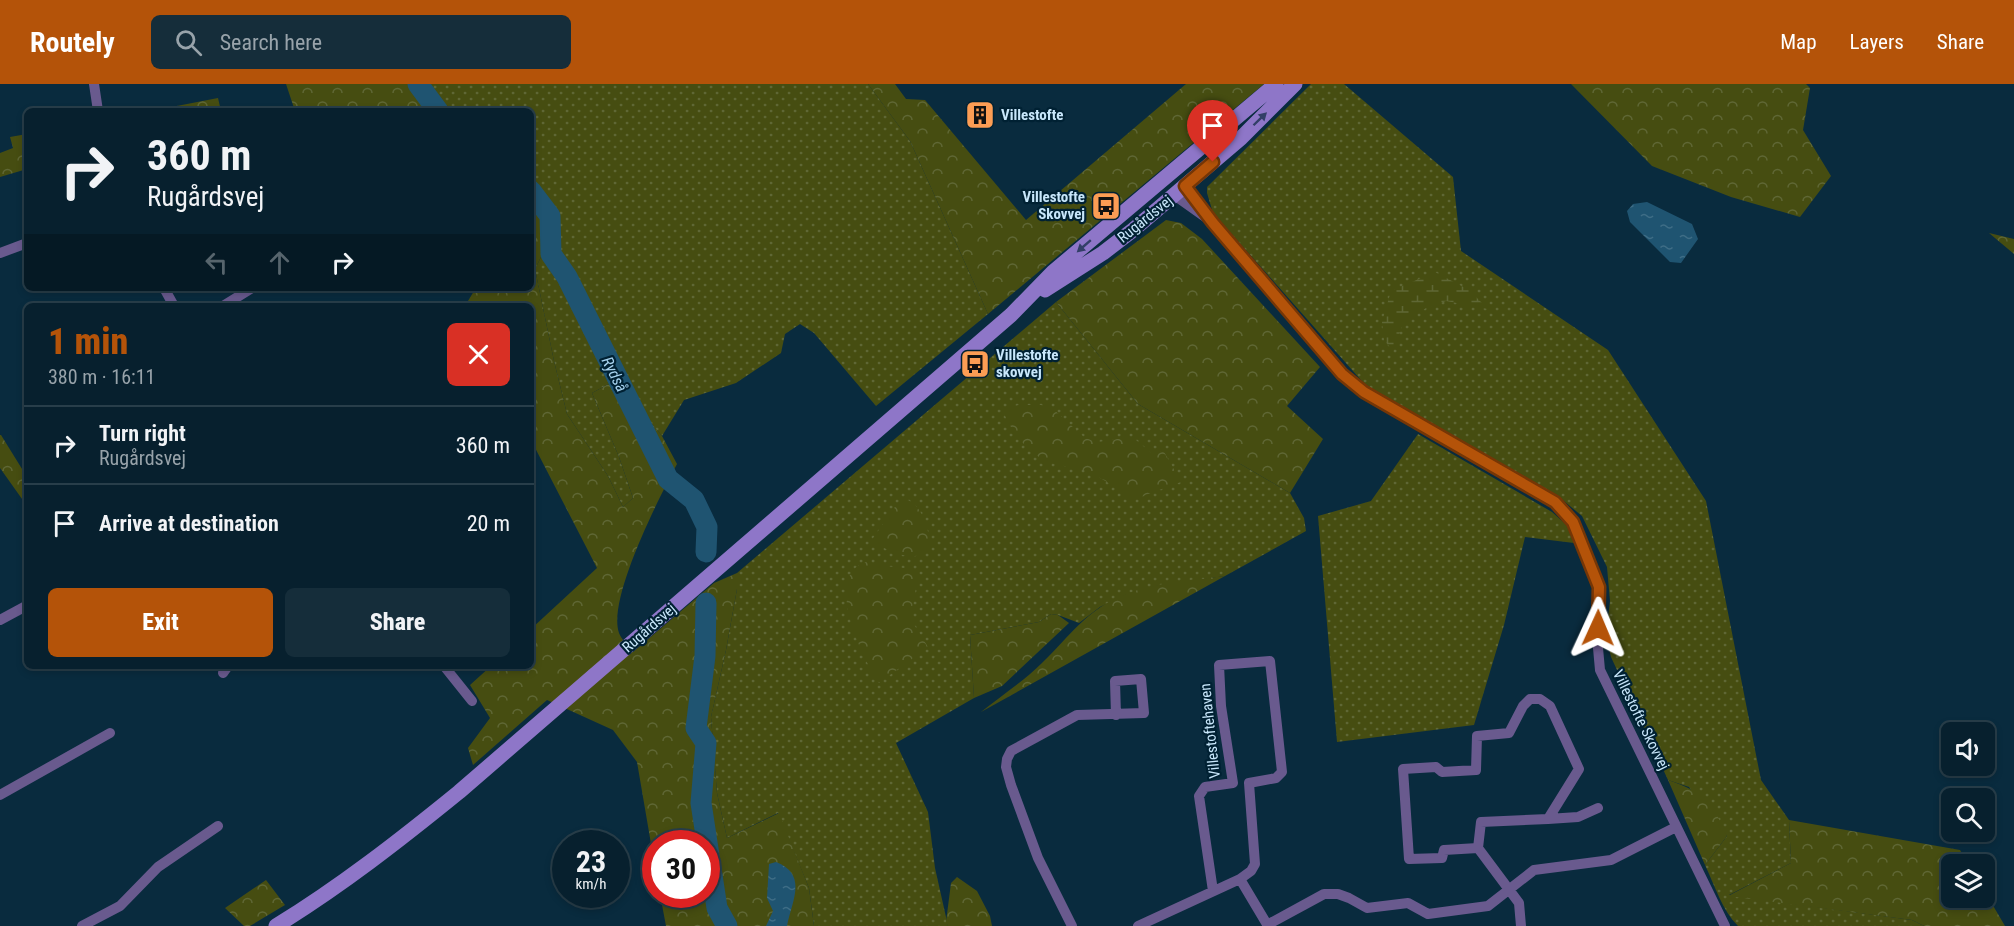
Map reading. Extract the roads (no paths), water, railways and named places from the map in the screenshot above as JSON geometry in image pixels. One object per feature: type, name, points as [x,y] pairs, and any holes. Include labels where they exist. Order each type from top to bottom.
[{"type":"main road","points":[[1175,183],[1215,147],[1230,131],[1241,113],[1276,84]]},
{"type":"main road","name":"Rugårdsvej","points":[[276,926],[386,851],[459,792],[1011,315],[1044,290],[1103,253],[1175,183],[1241,138],[1294,84]]},
{"type":"street","points":[[94,84],[98,108]]},
{"type":"street","name":"Villestofte Skovvej","points":[[1175,183],[1213,223],[1342,374],[1364,392],[1555,502],[1573,522],[1599,587],[1600,670],[1725,926]]},
{"type":"street","points":[[0,254],[24,244]]},
{"type":"street","points":[[228,303],[247,291]]},
{"type":"street","points":[[0,620],[24,607]]},
{"type":"street","name":"Villestoftehaven","points":[[1213,891],[1199,796],[1205,787],[1233,783],[1221,706],[1219,664],[1270,661],[1282,772],[1276,778],[1249,783],[1255,864],[1251,871],[1240,879]]},
{"type":"street","points":[[446,669],[472,701]]},
{"type":"street","points":[[1478,848],[1444,850],[1442,858],[1408,859],[1403,769],[1436,767],[1442,772],[1476,770],[1477,736],[1509,733],[1523,706],[1530,699],[1540,699],[1550,706],[1580,768],[1548,819]]},
{"type":"street","points":[[1072,926],[1038,858],[1011,785],[1006,767],[1007,759],[1011,751],[1077,715],[1116,715]]},
{"type":"street","points":[[0,795],[110,734]]},
{"type":"street","points":[[1521,926],[1519,903],[1478,848],[1481,822],[1578,817],[1598,808]]},
{"type":"street","points":[[82,926],[120,906],[158,867],[218,826]]},
{"type":"street","points":[[1138,926],[1240,879],[1267,926],[1324,894],[1338,894],[1367,908],[1408,903],[1428,914],[1488,906],[1534,870],[1611,860],[1676,827]]},
{"type":"water","points":[[1647,202],[1692,224],[1698,239],[1681,263],[1670,262],[1630,222],[1627,211],[1633,204]]},
{"type":"water","points":[[776,862],[786,867],[795,882],[794,899],[787,926],[766,926],[773,911],[767,898],[769,864]]},
{"type":"waterway","name":"Rydså","points":[[418,84],[436,108]]},
{"type":"waterway","name":"Rydså","points":[[534,195],[550,216],[551,254],[567,277],[668,479],[694,500],[707,527],[706,552]]},
{"type":"waterway","name":"Rydså","points":[[706,603],[705,656],[696,728],[706,743],[701,803],[717,908],[727,926]]},
{"type":"place","name":"Villestofte","points":[[980,115]]},
{"type":"place","name":"Villestofte Skovvej","points":[[1106,206]]},
{"type":"place","name":"Villestofte skovvej","points":[[975,364]]}]
